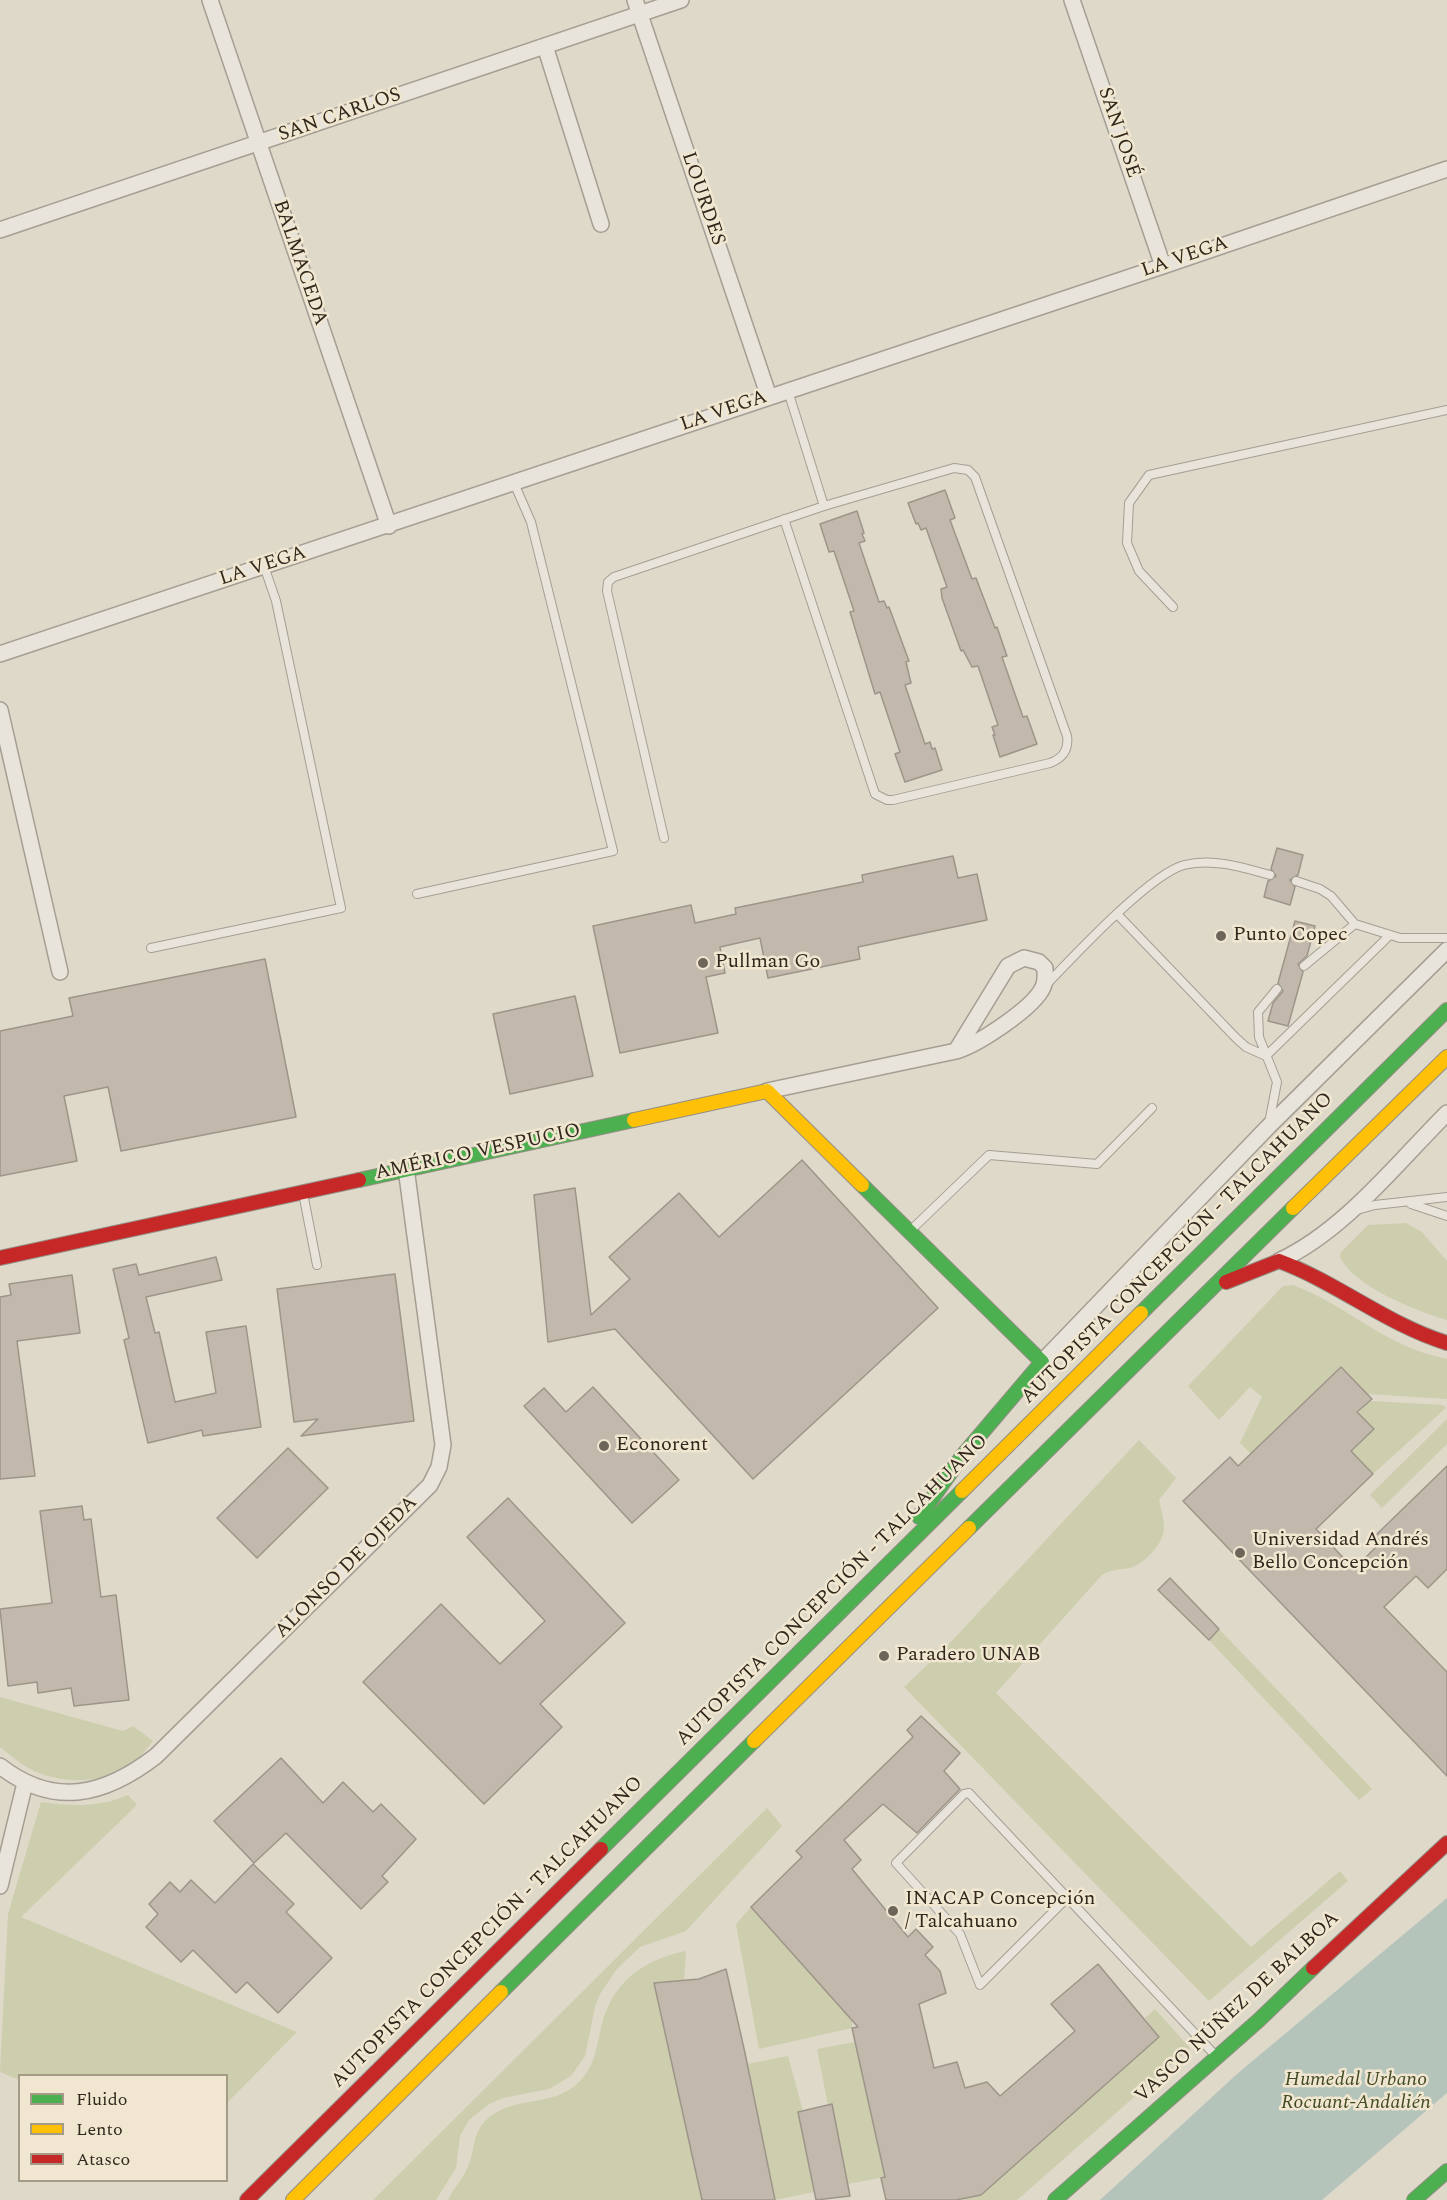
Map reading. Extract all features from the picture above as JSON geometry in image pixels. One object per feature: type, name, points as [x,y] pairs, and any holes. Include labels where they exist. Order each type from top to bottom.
[{"type":"main road","name":"AUTOPISTA CONCEPCIÓN - TALCAHUANO","points":[[247,2200],[1447,1010]]},
{"type":"main road","points":[[292,2200],[843,1652],[1447,1057]]},
{"type":"main road","points":[[767,1091],[1042,1362],[963,1455],[888,1564]]},
{"type":"main road","name":"AMÉRICO VESPUCIO","points":[[0,1258],[303,1190],[767,1091]]},
{"type":"main road","points":[[1215,1287],[1279,1261],[1314,1275],[1389,1322],[1447,1343]]},
{"type":"main road","name":"VASCO NÚÑEZ DE BALBOA","points":[[1055,2200],[1259,2020],[1383,1900],[1447,1843]]},
{"type":"main road","points":[[1414,2200],[1447,2171]]},
{"type":"street","name":"BALMACEDA","points":[[210,0],[388,526]]},
{"type":"street","name":"SAN CARLOS","points":[[0,230],[545,46],[637,7],[681,0]]},
{"type":"street","name":"SAN JOSÉ","points":[[1072,0],[1163,266]]},
{"type":"street","name":"LOURDES","points":[[637,7],[769,397]]},
{"type":"street","points":[[545,46],[601,224]]},
{"type":"street","name":"LA VEGA","points":[[0,654],[388,526],[1447,169]]},
{"type":"street","points":[[0,710],[60,972]]},
{"type":"street","points":[[1042,1362],[1268,1127],[1447,950]]},
{"type":"street","points":[[956,1051],[1008,966],[1024,958],[1039,962],[1045,968],[1043,987]]},
{"type":"street","name":"AMÉRICO VESPUCIO","points":[[767,1091],[956,1051],[983,1040],[1038,997],[1043,987]]},
{"type":"street","points":[[1279,1261],[1312,1243],[1344,1216],[1447,1113]]},
{"type":"street","name":"ALONSO DE OJEDA","points":[[0,1766],[26,1783],[55,1792],[86,1792],[121,1780],[139,1769],[156,1756],[416,1501],[435,1476],[442,1445],[406,1168]]},
{"type":"street","points":[[0,1886],[26,1783]]},
{"type":"lane","points":[[788,391],[824,506]]},
{"type":"lane","points":[[1173,607],[1139,571],[1127,543],[1129,503],[1149,475],[1447,410]]},
{"type":"lane","points":[[664,838],[607,591],[608,582],[614,577],[784,519],[954,468],[961,468],[972,473],[1067,736],[1067,748],[1061,758],[1050,763],[893,800],[881,798],[875,794],[784,519]]},
{"type":"lane","points":[[417,894],[613,851],[531,522],[514,483]]},
{"type":"lane","points":[[151,948],[342,908],[276,601],[264,566]]},
{"type":"lane","points":[[1043,987],[1161,875],[1187,865],[1220,863],[1270,875]]},
{"type":"lane","points":[[1296,882],[1320,889],[1331,896],[1354,924],[1390,935],[1416,939],[1447,938]]},
{"type":"lane","points":[[1118,915],[1236,1038],[1246,1047],[1266,1056]]},
{"type":"lane","points":[[1304,966],[1354,924]]},
{"type":"lane","points":[[1266,1056],[1390,935]]},
{"type":"lane","points":[[1268,1127],[1277,1090],[1274,1071],[1259,1037],[1258,1012],[1277,989]]},
{"type":"lane","points":[[910,1232],[989,1155],[1097,1164],[1152,1108]]},
{"type":"lane","points":[[303,1190],[317,1265]]},
{"type":"lane","points":[[1344,1216],[1375,1205],[1446,1197]]},
{"type":"lane","points":[[1407,1202],[1447,1216]]},
{"type":"lane","points":[[1068,1897],[980,1985],[960,1935],[896,1863],[964,1794],[969,1793],[1068,1897],[1216,2056]]},
{"type":"green space","points":[[1406,1223],[1422,1232],[1447,1261],[1447,1320],[1420,1311],[1372,1288],[1347,1268],[1340,1257],[1341,1252],[1368,1225]]},
{"type":"green space","points":[[1293,1285],[1332,1304],[1404,1345],[1447,1359],[1447,1399],[1367,1394],[1340,1367],[1251,1454],[1240,1443],[1262,1397],[1250,1387],[1219,1420],[1188,1386],[1283,1286]]},
{"type":"green space","points":[[1369,1401],[1443,1405],[1446,1408],[1373,1474],[1351,1451],[1358,1413]]},
{"type":"green space","points":[[1447,1419],[1447,1444],[1382,1508],[1370,1495]]},
{"type":"green space","points":[[1139,1440],[1176,1478],[1159,1500],[1164,1528],[1157,1547],[1135,1566],[1102,1575],[996,1693],[1251,1947],[1340,1871],[1348,1881],[1209,2001],[904,1687],[948,1645]]},
{"type":"green space","points":[[1219,1629],[1372,1789],[1359,1800],[1209,1640]]},
{"type":"green space","points":[[0,1697],[123,1731],[133,1726],[153,1741],[135,1762],[124,1770],[98,1779],[69,1780],[42,1774],[26,1767],[0,1747]]},
{"type":"green space","points":[[128,1795],[137,1805],[21,1917],[297,2032],[228,2102],[228,2074],[18,2074],[18,2080],[0,2072],[8,1914],[41,1802],[85,1805]]},
{"type":"green space","points":[[767,1808],[782,1826],[686,1931],[640,1947],[617,1969],[600,1994],[595,2007],[585,2056],[571,2076],[549,2089],[503,2098],[489,2104],[469,2120],[460,2136],[456,2168],[436,2200],[373,2200]]},
{"type":"green space","points":[[751,1907],[852,2021],[852,2028],[759,2049],[736,1924]]},
{"type":"green space","points":[[686,1951],[684,1982],[654,1984],[702,2200],[448,2200],[467,2169],[477,2134],[485,2122],[501,2110],[558,2095],[579,2082],[592,2063],[606,2012],[621,1986],[642,1967]]},
{"type":"green space","points":[[1155,2009],[1190,2048],[1017,2200],[961,2200],[981,2195],[1159,2037],[1145,2018]]},
{"type":"green space","points":[[855,2042],[885,2177],[848,2184],[832,2104],[828,2105],[817,2049]]},
{"type":"green space","points":[[788,2056],[803,2111],[798,2112],[814,2192],[775,2200],[747,2064]]},
{"type":"shaded area","name":"Humedal Urbano Rocuant-Andalién","points":[[1447,1898],[1447,2093],[1322,2200],[1100,2200],[1237,2074]]},
{"type":"building","points":[[945,490],[955,518],[950,520],[972,579],[976,578],[995,628],[997,627],[1007,656],[1002,657],[1023,717],[1027,716],[1037,744],[1000,757],[992,727],[998,725],[978,666],[972,667],[963,650],[961,651],[942,598],[941,589],[947,587],[926,528],[921,530],[918,523],[916,524],[908,503]]},
{"type":"building","points":[[857,511],[865,541],[859,543],[879,602],[884,601],[887,608],[889,607],[909,661],[906,662],[911,683],[905,685],[925,744],[930,742],[932,749],[935,748],[942,770],[905,782],[895,754],[900,752],[880,692],[875,694],[850,612],[854,611],[834,551],[829,552],[820,524]]},
{"type":"building","points":[[1277,848],[1303,855],[1298,875],[1290,880],[1295,887],[1290,905],[1264,897],[1268,881],[1276,876],[1271,869]]},
{"type":"building","points":[[953,856],[958,878],[977,874],[987,920],[858,947],[860,959],[768,978],[760,938],[720,947],[725,973],[706,977],[718,1033],[620,1053],[593,926],[691,905],[695,923],[736,914],[735,908],[863,882],[862,875]]},
{"type":"building","points":[[1295,921],[1315,926],[1307,956],[1298,964],[1303,972],[1288,1026],[1268,1021],[1273,1003],[1283,991],[1278,983]]},
{"type":"building","points":[[265,959],[296,1117],[121,1151],[108,1087],[64,1096],[77,1161],[0,1176],[0,1031],[73,1016],[69,998]]},
{"type":"building","points":[[575,996],[593,1076],[510,1094],[493,1014]]},
{"type":"building","points":[[802,1160],[938,1308],[753,1479],[615,1329],[548,1342],[534,1195],[575,1188],[591,1315],[630,1279],[609,1257],[679,1193],[719,1237]]},
{"type":"building","points":[[216,1257],[222,1280],[146,1297],[155,1333],[159,1332],[175,1402],[216,1393],[206,1332],[246,1326],[261,1427],[203,1436],[202,1430],[148,1443],[124,1340],[129,1338],[113,1269],[136,1264],[139,1275]]},
{"type":"building","points":[[395,1274],[414,1421],[301,1436],[318,1419],[294,1422],[277,1289]]},
{"type":"building","points":[[72,1275],[80,1333],[17,1341],[35,1476],[0,1479],[0,1297],[11,1295],[9,1284]]},
{"type":"building","points":[[1341,1367],[1372,1399],[1357,1412],[1374,1429],[1351,1451],[1373,1474],[1316,1529],[1354,1569],[1381,1542],[1375,1536],[1447,1466],[1447,1569],[1428,1588],[1416,1576],[1384,1607],[1447,1672],[1447,1776],[1183,1501],[1230,1457],[1238,1466]]},
{"type":"building","name":"Econorent","points":[[593,1387],[679,1480],[632,1523],[524,1406],[544,1388],[566,1412]]},
{"type":"building","points":[[288,1448],[328,1488],[257,1558],[217,1518]]},
{"type":"building","points":[[508,1498],[625,1623],[540,1704],[562,1727],[484,1804],[363,1682],[441,1604],[500,1664],[545,1621],[467,1537]]},
{"type":"building","points":[[82,1506],[84,1520],[91,1519],[101,1597],[116,1595],[129,1700],[74,1706],[71,1688],[38,1693],[37,1682],[8,1686],[0,1609],[52,1603],[40,1511]]},
{"type":"building","points":[[1170,1578],[1219,1629],[1209,1640],[1158,1590]]},
{"type":"building","points":[[921,1716],[960,1753],[944,1771],[960,1789],[917,1833],[883,1804],[844,1840],[861,1860],[852,1869],[908,1937],[916,1929],[933,1947],[925,1955],[940,1971],[946,1993],[919,2004],[934,2068],[957,2062],[965,2088],[987,2082],[1000,2096],[1075,2031],[1051,2004],[1098,1964],[1159,2037],[981,2195],[956,2200],[886,2200],[881,2178],[885,2177],[852,2028],[858,2027],[751,1907],[802,1857],[796,1851],[913,1737],[907,1730]]},
{"type":"building","points":[[281,1758],[323,1803],[343,1782],[373,1812],[381,1804],[416,1839],[382,1876],[388,1882],[361,1909],[286,1833],[254,1863],[214,1821]]},
{"type":"building","points":[[253,1864],[294,1904],[286,1912],[332,1958],[278,2013],[247,1982],[236,1993],[193,1950],[181,1962],[146,1927],[158,1914],[149,1904],[170,1882],[180,1892],[191,1880],[215,1903]]},
{"type":"building","points":[[726,1969],[775,2200],[702,2200],[654,1983],[699,1979]]},
{"type":"building","points":[[832,2104],[850,2196],[816,2200],[798,2112]]},
{"type":"traffic: fast","points":[[1141,1313],[1447,1010]]},
{"type":"traffic: fast","points":[[359,1180],[634,1120]]},
{"type":"traffic: fast","points":[[862,1185],[1042,1362]]},
{"type":"traffic: fast","points":[[969,1528],[1293,1208]]},
{"type":"traffic: fast","points":[[919,1517],[963,1455],[1042,1362]]},
{"type":"traffic: fast","points":[[601,1849],[962,1491]]},
{"type":"traffic: fast","points":[[501,1992],[754,1741]]},
{"type":"traffic: fast","points":[[1055,2200],[1259,2020],[1313,1968]]},
{"type":"traffic: fast","points":[[1414,2200],[1447,2171]]},
{"type":"traffic: slow","points":[[1293,1208],[1447,1057]]},
{"type":"traffic: slow","points":[[634,1120],[767,1091],[862,1185]]},
{"type":"traffic: slow","points":[[962,1491],[1141,1313]]},
{"type":"traffic: slow","points":[[754,1741],[969,1528]]},
{"type":"traffic: slow","points":[[293,2200],[501,1992]]},
{"type":"traffic: jam","points":[[0,1258],[359,1180]]},
{"type":"traffic: jam","points":[[1279,1261],[1322,1280],[1403,1325],[1447,1343]]},
{"type":"traffic: jam","points":[[1226,1282],[1279,1261]]},
{"type":"traffic: jam","points":[[1313,1968],[1447,1843]]},
{"type":"traffic: jam","points":[[247,2200],[601,1849]]},
{"type":"place","name":"Punto Copec","points":[[1221,936]]},
{"type":"place","name":"Pullman Go","points":[[703,963]]},
{"type":"place","name":"Econorent","points":[[604,1446]]},
{"type":"place","name":"Universidad Andrés Bello Concepción","points":[[1240,1553]]},
{"type":"place","name":"Paradero UNAB","points":[[884,1656]]},
{"type":"place","name":"INACAP Concepción / Talcahuano","points":[[893,1911]]}]
